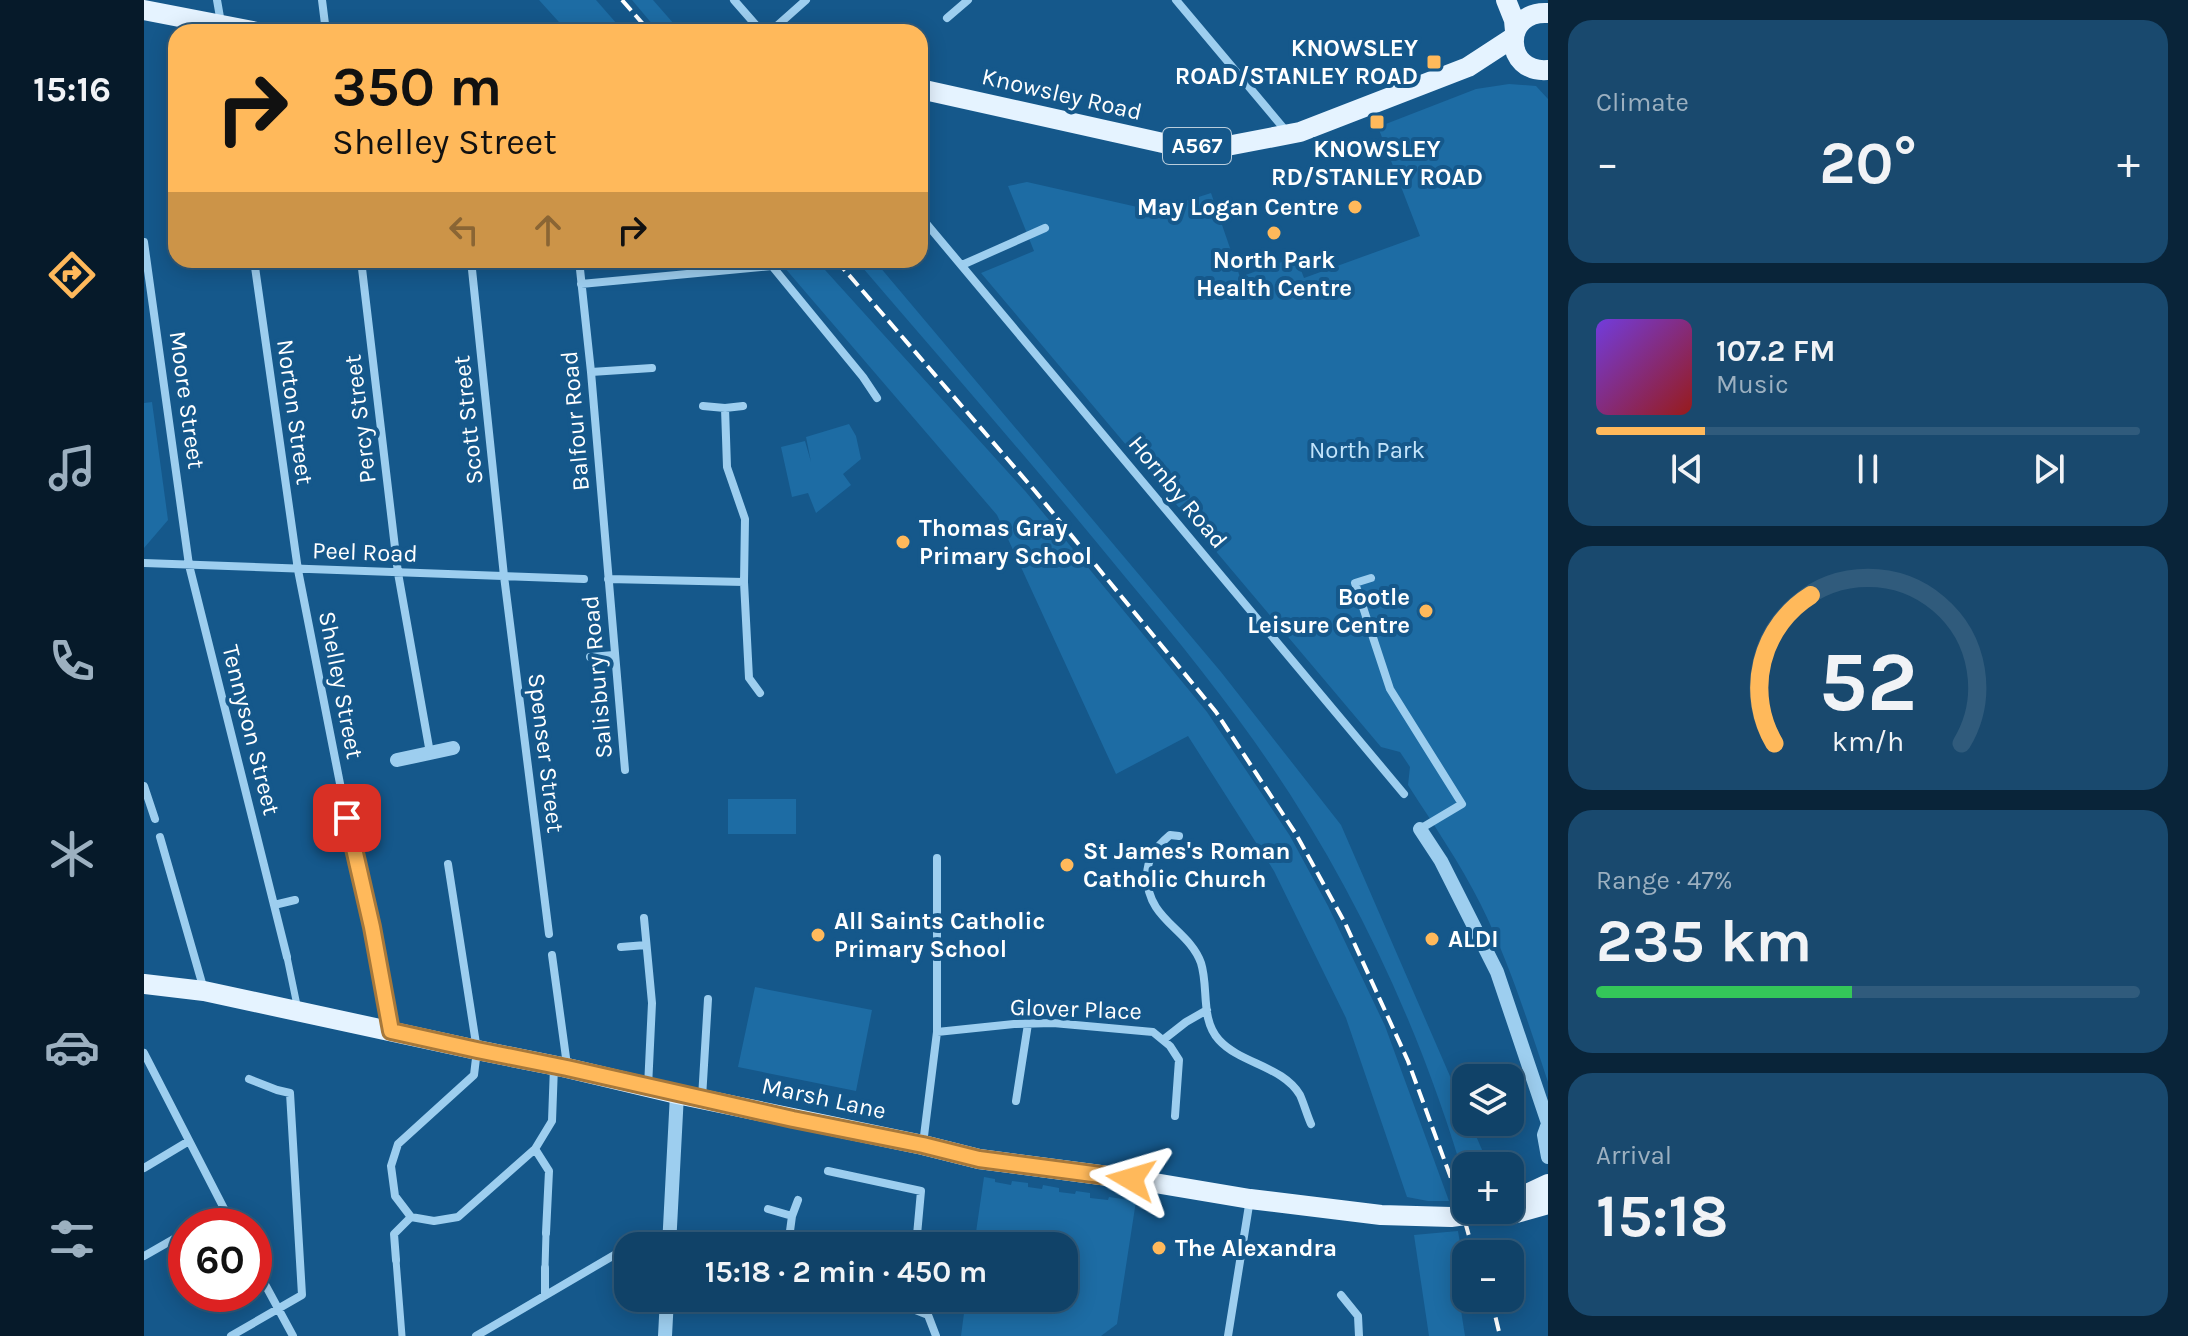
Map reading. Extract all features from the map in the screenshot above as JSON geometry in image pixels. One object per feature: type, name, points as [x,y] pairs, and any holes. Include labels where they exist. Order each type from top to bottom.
[{"type":"main road","points":[[1506,0],[1514,20],[1516,52],[1541,71]]},
{"type":"main road","name":"Knowsley Road","points":[[928,91],[1163,143],[1227,146],[1289,135],[1323,124],[1468,67],[1514,34],[1520,23],[1540,8]]},
{"type":"main road","points":[[144,10],[204,24]]},
{"type":"main road","name":"Knowsley Road","points":[[1468,67],[1541,71]]},
{"type":"main road","name":"Marsh Lane","points":[[144,984],[204,991],[979,1159],[1131,1179],[1250,1199],[1403,1216],[1452,1217]]},
{"type":"main road","points":[[1524,1195],[1548,1184]]},
{"type":"main road","name":"Marsh Lane","points":[[1524,1211],[1548,1204]]},
{"type":"street","points":[[217,0],[220,24]]},
{"type":"street","points":[[322,0],[325,24]]},
{"type":"street","points":[[734,0],[755,24]]},
{"type":"street","points":[[779,24],[806,0]]},
{"type":"street","points":[[947,18],[968,0]]},
{"type":"street","points":[[1176,0],[1289,135]]},
{"type":"street","name":"Hornby Road","points":[[928,225],[1404,794]]},
{"type":"street","points":[[962,265],[1045,228]]},
{"type":"street","name":"Moore Street","points":[[144,242],[189,565]]},
{"type":"street","name":"Norton Street","points":[[255,268],[298,570]]},
{"type":"street","name":"Percy Street","points":[[362,268],[398,573],[430,753]]},
{"type":"street","name":"Scott Street","points":[[472,268],[504,576]]},
{"type":"street","name":"Balfour Road","points":[[580,268],[608,579]]},
{"type":"street","points":[[581,284],[751,268]]},
{"type":"street","points":[[774,268],[877,398]]},
{"type":"street","points":[[591,372],[652,368]]},
{"type":"street","points":[[703,406],[743,406]]},
{"type":"street","points":[[725,408],[727,467],[745,519],[744,582],[749,678],[760,693]]},
{"type":"street","name":"Peel Road","points":[[144,563],[584,579]]},
{"type":"street","name":"Tennyson Street","points":[[189,565],[287,957]]},
{"type":"street","name":"Shelley Street","points":[[298,570],[391,1031]]},
{"type":"street","name":"Spenser Street","points":[[504,576],[549,934]]},
{"type":"street","points":[[1371,578],[1355,583],[1390,689],[1462,804],[1420,829],[1441,861],[1497,972],[1548,1123],[1544,1135],[1548,1157]]},
{"type":"street","points":[[608,579],[744,582]]},
{"type":"street","name":"Salisbury Road","points":[[608,579],[625,770]]},
{"type":"street","points":[[590,657],[614,655]]},
{"type":"street","points":[[397,760],[453,748]]},
{"type":"street","points":[[144,786],[155,819]]},
{"type":"street","points":[[1179,836],[1170,835],[1156,847],[1147,866],[1147,890],[1155,907],[1191,947],[1201,963],[1210,1026],[1219,1040],[1232,1051],[1285,1079],[1299,1093],[1311,1124]]},
{"type":"street","points":[[160,837],[204,991]]},
{"type":"street","points":[[923,1145],[937,1032],[937,858]]},
{"type":"street","points":[[448,864],[477,1050],[474,1075],[398,1144],[391,1166],[395,1196],[411,1217],[434,1221],[458,1217],[535,1149],[552,1121],[560,1066],[552,955]]},
{"type":"street","points":[[274,905],[295,900]]},
{"type":"street","points":[[644,918],[652,1003],[648,1087]]},
{"type":"street","points":[[621,947],[646,945]]},
{"type":"street","points":[[287,957],[298,1011]]},
{"type":"street","points":[[701,1099],[708,999]]},
{"type":"street","name":"Glover Place","points":[[1163,1040],[1207,1010]]},
{"type":"street","name":"Glover Place","points":[[937,1032],[1053,1023],[1153,1032],[1170,1046],[1179,1060],[1175,1116]]},
{"type":"street","points":[[1016,1101],[1028,1024]]},
{"type":"street","points":[[144,1053],[224,1208]]},
{"type":"street","points":[[231,1336],[302,1295],[290,1093],[249,1079]]},
{"type":"street","points":[[670,1232],[677,1094]]},
{"type":"street","points":[[144,1168],[189,1141]]},
{"type":"street","points":[[535,1149],[549,1171],[545,1295]]},
{"type":"street","points":[[828,1171],[921,1191],[918,1232]]},
{"type":"street","points":[[1228,1336],[1250,1199]]},
{"type":"street","points":[[790,1232],[798,1200]]},
{"type":"street","points":[[768,1209],[792,1216]]},
{"type":"street","points":[[402,1336],[394,1234],[411,1217]]},
{"type":"street","points":[[144,1256],[168,1242]]},
{"type":"street","points":[[476,1336],[614,1254]]},
{"type":"street","points":[[1341,1295],[1358,1316],[1359,1336]]},
{"type":"street","points":[[272,1296],[293,1336]]},
{"type":"street","points":[[665,1336],[666,1312]]},
{"type":"street","points":[[923,1312],[928,1315],[936,1336]]},
{"type":"green space","points":[[539,0],[596,0],[617,24],[561,24]]},
{"type":"green space","points":[[632,0],[653,0],[674,24],[652,24]]},
{"type":"green space","name":"North Park","points":[[1509,84],[1536,86],[1548,99],[1548,1082],[1518,992],[1491,927],[1464,874],[1408,785],[1410,767],[1400,752],[1381,747],[981,273],[1034,251],[1008,186],[1027,182],[1155,211],[1211,193],[1240,277],[1296,257],[1304,278],[1420,236],[1378,127],[1476,89]]},
{"type":"green space","points":[[785,268],[823,268],[1026,492],[1207,712],[1290,836],[1328,906],[1385,1026],[1449,1201],[1407,1197],[1346,1018],[1274,871],[1188,736],[1116,774],[997,515]]},
{"type":"green space","points":[[863,268],[881,268],[1221,672],[1341,825],[1452,1081],[1452,1136],[1476,1136],[1483,1152],[1456,1152],[1408,1019],[1359,914],[1331,863],[1270,764],[1163,623]]},
{"type":"green space","points":[[152,402],[168,520],[144,548],[144,403]]},
{"type":"green space","points":[[849,424],[856,436],[861,459],[843,474],[851,485],[816,513],[808,493],[792,497],[781,447],[805,441],[811,462],[806,437]]},
{"type":"green space","points":[[728,799],[796,799],[796,834],[728,834]]},
{"type":"green space","points":[[755,987],[872,1010],[856,1091],[738,1067]]},
{"type":"green space","points":[[984,1177],[1011,1185],[1012,1181],[1028,1183],[1028,1187],[1042,1189],[1043,1185],[1059,1188],[1059,1192],[1090,1193],[1090,1198],[1136,1201],[1117,1324],[1101,1336],[961,1336],[964,1312],[1078,1312],[1078,1232],[976,1232]]},
{"type":"green space","points":[[1458,1231],[1460,1240],[1452,1240],[1452,1312],[1461,1312],[1465,1336],[1429,1336],[1414,1235]]},
{"type":"railway","points":[[622,0],[643,24]]},
{"type":"railway","points":[[843,268],[1035,491],[1216,712],[1296,834],[1345,923],[1408,1061],[1459,1200],[1470,1240]]},
{"type":"railway","points":[[1494,1312],[1500,1336]]},
{"type":"place","name":"KNOWSLEY ROAD/STANLEY ROAD","points":[[1434,62]]},
{"type":"place","name":"KNOWSLEY RD/STANLEY ROAD","points":[[1377,122]]},
{"type":"place","name":"May Logan Centre","points":[[1355,207]]},
{"type":"place","name":"North Park Health Centre","points":[[1274,233]]},
{"type":"place","name":"Thomas Gray Primary School","points":[[903,542]]},
{"type":"place","name":"Bootle Leisure Centre","points":[[1426,611]]},
{"type":"place","name":"St James's Roman Catholic Church","points":[[1067,865]]},
{"type":"place","name":"All Saints Catholic Primary School","points":[[818,935]]},
{"type":"place","name":"ALDI","points":[[1432,939]]},
{"type":"place","name":"The Alexandra","points":[[1159,1248]]},
{"type":"route","points":[[347,818],[372,927],[391,1031],[979,1159],[1131,1179]]}]
